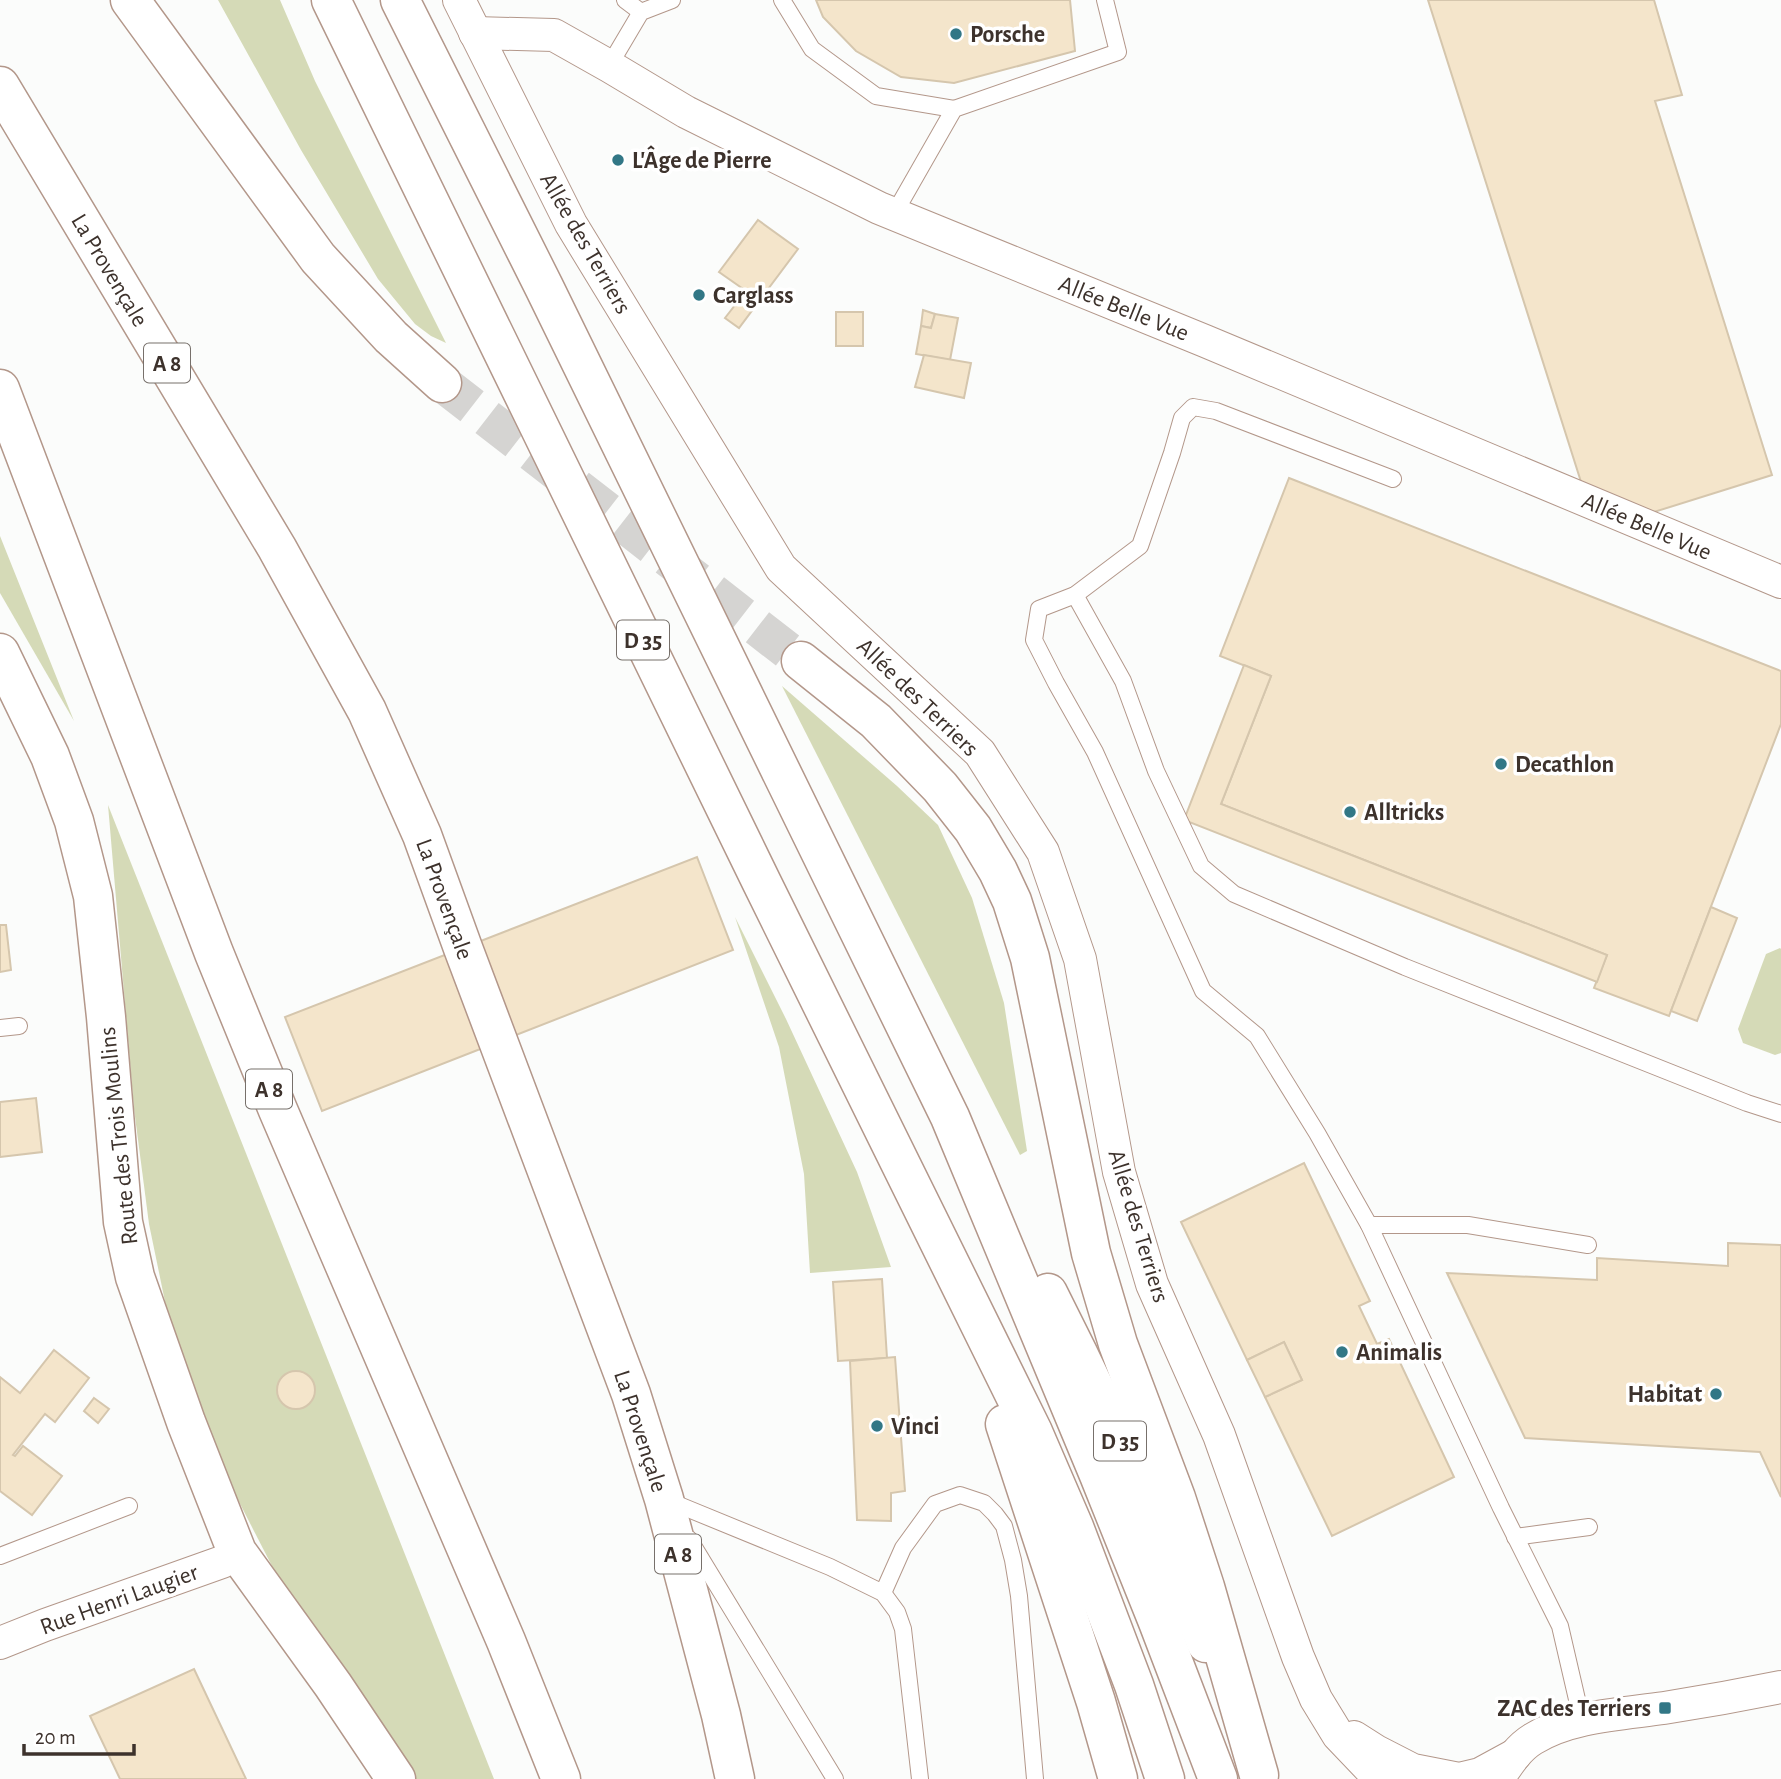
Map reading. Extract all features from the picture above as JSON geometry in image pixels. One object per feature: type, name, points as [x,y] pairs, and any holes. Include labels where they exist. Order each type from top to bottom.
[{"type":"main road","points":[[130,0],[318,258],[391,337],[442,383]]},
{"type":"main road","name":"D 35","points":[[400,0],[550,299],[950,1117],[1014,1225],[1090,1378],[1178,1572],[1260,1777]]},
{"type":"main road","name":"D 35","points":[[333,5],[1032,1432],[1074,1527],[1134,1685],[1165,1779]]},
{"type":"main road","name":"La Provençale","points":[[0,86],[277,548],[367,712],[422,835],[631,1394],[664,1499],[721,1714],[735,1779]]},
{"type":"main road","name":"A 8","points":[[0,389],[214,953],[263,1074],[506,1640],[561,1779]]},
{"type":"main road","name":"Route des Trois Moulins","points":[[0,653],[50,756],[74,821],[93,896],[123,1222],[135,1277],[186,1422],[237,1552],[333,1685],[396,1779]]},
{"type":"main road","points":[[801,661],[876,722],[940,787],[973,829],[1012,901],[1030,958],[1091,1253],[1118,1344],[1176,1498],[1205,1587],[1260,1777]]},
{"type":"main road","points":[[950,1117],[1099,1475],[1217,1779]]},
{"type":"main road","points":[[950,1263],[1003,1416],[1096,1702],[1118,1779]]},
{"type":"street","name":"Allée des Terriers","points":[[459,0],[571,224],[781,568],[980,753],[1043,852],[1080,959],[1119,1172],[1152,1284],[1219,1435],[1315,1699],[1338,1735],[1380,1779]]},
{"type":"street","name":"Allée Belle Vue","points":[[475,33],[554,36],[686,112],[894,214],[1781,582]]},
{"type":"street","name":"Rue Henri Laugier","points":[[0,1643],[222,1562],[237,1552]]},
{"type":"street","name":"Allée des Terriers","points":[[1315,1699],[1353,1736],[1376,1751],[1413,1770],[1460,1779],[1507,1767],[1531,1740],[1555,1727],[1781,1688]]},
{"type":"lane","points":[[625,0],[641,12]]},
{"type":"lane","points":[[609,66],[641,12],[672,0]]},
{"type":"lane","points":[[782,0],[812,49],[876,96],[954,109],[1118,52],[1105,0]]},
{"type":"lane","points":[[894,214],[954,109]]},
{"type":"lane","points":[[1393,479],[1216,411],[1193,407],[1182,418],[1140,546],[1075,595],[1040,609],[1034,640],[1095,752],[1203,991],[1256,1036],[1317,1133],[1368,1225],[1560,1626],[1582,1721]]},
{"type":"lane","points":[[1075,595],[1123,681],[1156,771],[1201,866],[1234,894],[1455,986],[1747,1103],[1781,1114]]},
{"type":"lane","points":[[0,1028],[19,1026]]},
{"type":"lane","points":[[1368,1225],[1468,1225],[1588,1245]]},
{"type":"lane","points":[[883,1593],[903,1548],[935,1504],[960,1495],[984,1503],[995,1514],[1003,1526],[1013,1560],[1019,1596],[1035,1779]]},
{"type":"lane","points":[[664,1499],[830,1567],[883,1593],[897,1612],[903,1629],[920,1779]]},
{"type":"lane","points":[[664,1499],[835,1779]]},
{"type":"lane","points":[[0,1556],[129,1506]]},
{"type":"lane","points":[[1516,1537],[1589,1527]]},
{"type":"green space","points":[[218,0],[280,0],[315,81],[446,343],[415,324],[378,279],[301,150]]},
{"type":"green space","points":[[0,536],[74,721],[0,593]]},
{"type":"green space","points":[[782,686],[938,825],[972,898],[1004,1003],[1027,1151],[1020,1155]]},
{"type":"green space","points":[[108,805],[494,1779],[415,1779],[274,1570],[214,1453],[169,1321],[149,1224],[134,1109]]},
{"type":"green space","points":[[735,917],[857,1172],[891,1267],[810,1273],[804,1174],[779,1047]]},
{"type":"green space","points":[[1780,948],[1781,1053],[1775,1055],[1743,1043],[1738,1029],[1766,954]]},
{"type":"building","name":"Porsche","points":[[816,0],[1070,0],[1075,51],[954,83],[901,77],[856,51],[823,17]]},
{"type":"building","points":[[1428,0],[1654,0],[1682,95],[1655,101],[1772,475],[1654,512],[1582,485]]},
{"type":"building","points":[[758,220],[798,249],[739,328],[725,318],[746,291],[719,272]]},
{"type":"building","points":[[923,310],[935,314],[931,328],[921,326]]},
{"type":"building","points":[[836,312],[863,312],[863,346],[836,346]]},
{"type":"building","points":[[935,314],[958,318],[950,360],[916,354],[921,326],[931,328]]},
{"type":"building","points":[[924,355],[971,363],[964,398],[915,387]]},
{"type":"building","name":"Decathlon","points":[[1289,478],[1781,671],[1781,724],[1669,1016],[1594,988],[1607,955],[1221,804],[1271,676],[1220,656]]},
{"type":"building","points":[[1244,665],[1271,676],[1221,804],[1607,955],[1597,982],[1184,820]]},
{"type":"building","points":[[697,857],[733,950],[322,1111],[285,1017]]},
{"type":"building","points":[[1711,907],[1737,918],[1697,1021],[1671,1011]]},
{"type":"building","points":[[0,925],[6,925],[11,970],[0,972]]},
{"type":"building","points":[[36,1098],[42,1152],[0,1157],[0,1102]]},
{"type":"building","name":"Animalis","points":[[1304,1163],[1370,1301],[1359,1306],[1377,1344],[1389,1339],[1454,1477],[1332,1536],[1265,1397],[1302,1380],[1284,1342],[1247,1360],[1181,1222]]},
{"type":"building","points":[[1728,1243],[1781,1245],[1781,1497],[1760,1452],[1525,1438],[1447,1273],[1597,1280],[1597,1258],[1728,1266]]},
{"type":"building","points":[[882,1279],[887,1358],[838,1361],[833,1282]]},
{"type":"building","points":[[1284,1342],[1302,1380],[1265,1397],[1247,1360]]},
{"type":"building","points":[[54,1350],[89,1378],[55,1422],[45,1414],[13,1455],[23,1446],[62,1476],[32,1515],[0,1491],[0,1377],[20,1393]]},
{"type":"building","name":"Vinci","points":[[895,1357],[905,1491],[891,1493],[891,1521],[857,1520],[850,1361]]},
{"type":"building","points":[[296,1371],[310,1376],[315,1390],[310,1404],[296,1409],[282,1404],[277,1390],[282,1376]]},
{"type":"building","points":[[94,1398],[109,1409],[98,1423],[84,1411]]},
{"type":"building","points":[[194,1669],[246,1779],[120,1779],[90,1716]]},
{"type":"tunnel","points":[[442,383],[801,661]]},
{"type":"place","name":"Porsche","points":[[956,34]]},
{"type":"place","name":"L'Âge de Pierre","points":[[618,160]]},
{"type":"place","name":"Carglass","points":[[699,295]]},
{"type":"place","name":"Decathlon","points":[[1501,764]]},
{"type":"place","name":"Alltricks","points":[[1350,812]]},
{"type":"place","name":"Animalis","points":[[1342,1352]]},
{"type":"place","name":"Habitat","points":[[1716,1394]]},
{"type":"place","name":"Vinci","points":[[877,1426]]},
{"type":"place","name":"ZAC des Terriers","points":[[1665,1708]]}]
